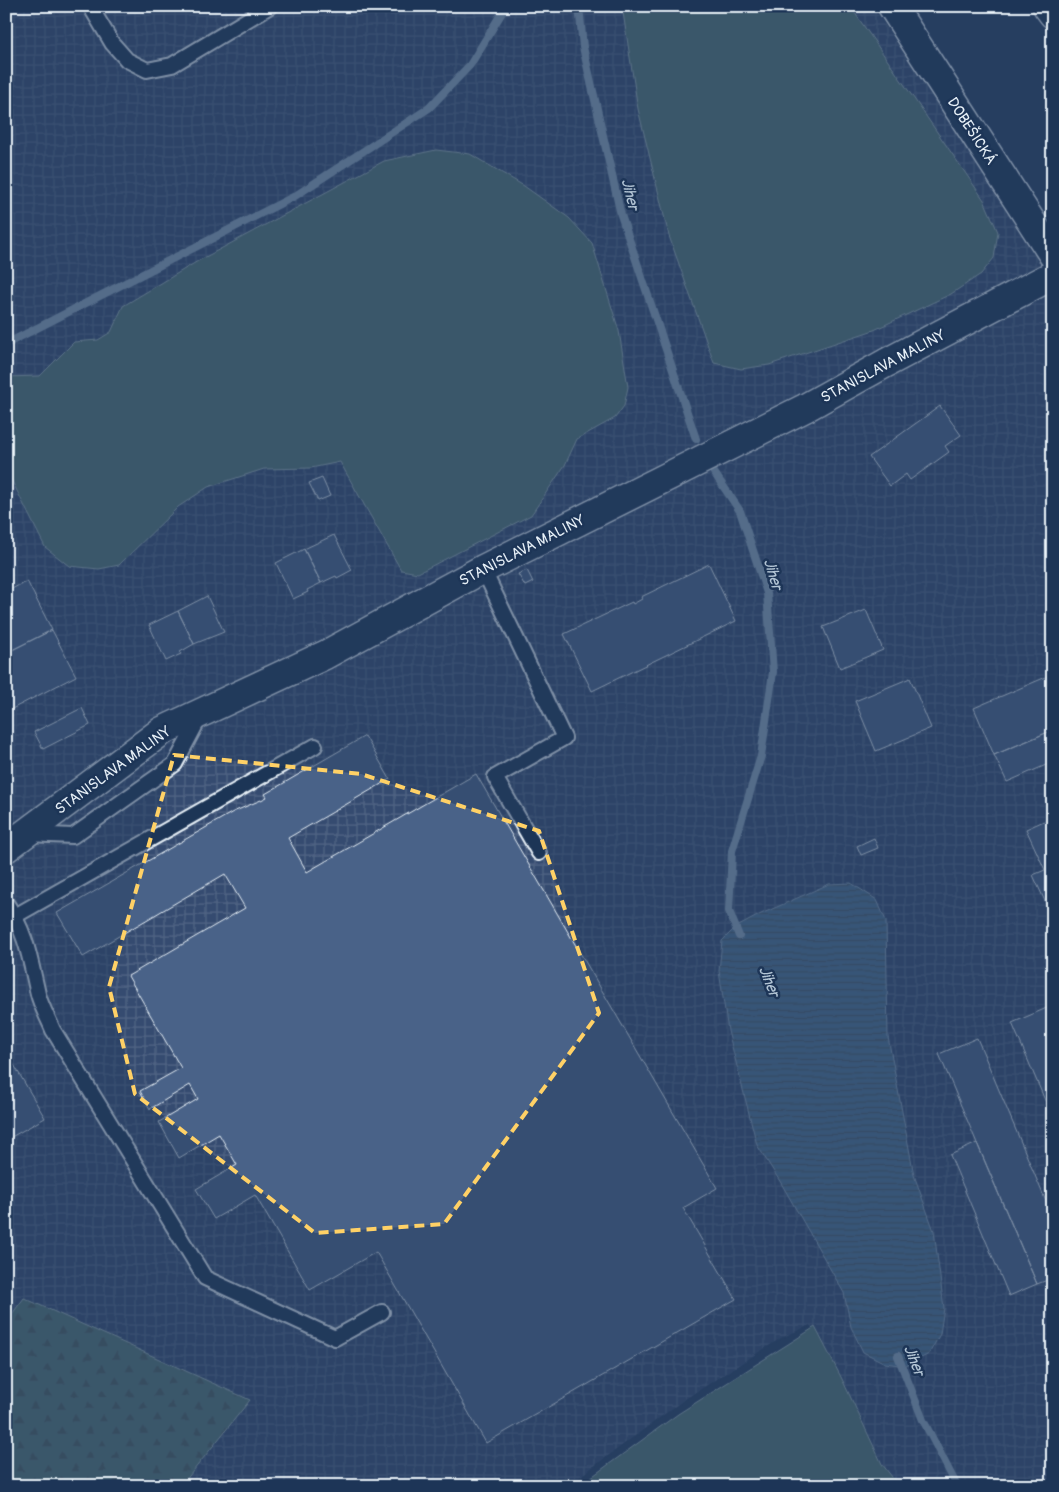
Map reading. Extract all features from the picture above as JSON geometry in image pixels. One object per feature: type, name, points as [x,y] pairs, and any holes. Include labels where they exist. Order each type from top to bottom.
[{"type":"main road","name":"DOBEŠICKÁ","points":[[892,6],[1053,255]]},
{"type":"main road","points":[[1047,6],[1053,14]]},
{"type":"main road","name":"STANISLAVA MALINY","points":[[15,841],[162,731],[325,656],[482,569],[805,408],[1053,275]]},
{"type":"lane","points":[[90,6],[112,42],[127,60],[147,70],[172,65],[270,6]]},
{"type":"lane","points":[[482,569],[564,738],[495,777],[539,853]]},
{"type":"lane","points":[[16,916],[315,746]]},
{"type":"lane","points":[[6,903],[16,916],[29,950],[39,996],[53,1030],[205,1278],[335,1338],[382,1312]]},
{"type":"highlighted area","points":[[174,755],[361,774],[539,831],[599,1013],[444,1224],[315,1233],[135,1094],[109,987]]},
{"type":"shaded area","points":[[6,6],[872,6],[1053,277],[1053,1486],[899,1486],[882,1464],[842,1379],[815,1327],[812,1329],[810,1325],[781,1338],[685,1399],[567,1486],[6,1486]]},
{"type":"green space","points":[[622,6],[850,6],[984,200],[998,232],[994,258],[981,274],[951,294],[874,330],[769,365],[741,369],[714,363],[669,236],[638,109]]},
{"type":"green space","points":[[436,150],[470,154],[524,186],[569,218],[592,243],[619,331],[628,387],[624,406],[615,418],[577,439],[565,465],[531,515],[418,573],[401,570],[340,462],[311,468],[264,469],[208,487],[178,507],[119,565],[99,569],[69,566],[45,547],[6,469],[6,377],[40,376],[74,342],[98,340],[111,332],[123,306],[198,261],[384,161]]},
{"type":"green space","points":[[24,1298],[250,1400],[181,1486],[6,1486],[6,1322]]},
{"type":"green space","points":[[815,1327],[882,1464],[899,1486],[579,1486],[678,1414]]},
{"type":"water","points":[[851,883],[877,900],[886,921],[888,1037],[914,1175],[934,1231],[944,1308],[940,1334],[929,1354],[906,1366],[885,1363],[863,1352],[851,1327],[844,1293],[757,1145],[728,1031],[719,971],[722,941],[735,928],[761,914],[829,884]]},
{"type":"building","points":[[940,406],[961,435],[945,446],[949,452],[910,480],[906,474],[890,486],[869,457]]},
{"type":"building","points":[[322,478],[330,496],[318,501],[309,483]]},
{"type":"building","points":[[334,535],[352,570],[337,578],[336,576],[321,583],[304,549]]},
{"type":"building","points":[[304,549],[321,583],[293,599],[276,563]]},
{"type":"building","points":[[709,564],[736,621],[592,691],[564,634],[632,602],[633,604],[642,599],[641,597]]},
{"type":"building","points":[[527,570],[533,582],[525,586],[518,574]]},
{"type":"building","points":[[27,581],[52,630],[6,653],[6,592]]},
{"type":"building","points":[[207,596],[224,632],[194,644],[178,611]]},
{"type":"building","points":[[866,610],[883,650],[840,668],[823,627]]},
{"type":"building","points":[[178,611],[194,644],[180,652],[181,654],[166,661],[149,625]]},
{"type":"building","points":[[52,630],[76,676],[6,712],[6,653]]},
{"type":"building","points":[[1053,674],[1053,730],[994,755],[974,708]]},
{"type":"building","points":[[910,678],[931,728],[876,751],[855,701]]},
{"type":"building","points":[[82,708],[90,725],[43,749],[34,732]]},
{"type":"building","points":[[1048,732],[1053,744],[1053,762],[1007,782],[994,755]]},
{"type":"building","points":[[365,736],[390,779],[288,838],[307,872],[476,774],[717,1188],[683,1208],[736,1299],[486,1443],[376,1252],[310,1290],[255,1195],[214,1219],[196,1189],[237,1165],[219,1134],[179,1158],[159,1122],[198,1099],[190,1085],[150,1109],[140,1091],[181,1068],[128,976],[245,908],[225,874],[83,957],[57,913],[233,812],[267,797],[265,794]]},
{"type":"building","points":[[1053,817],[1053,908],[1049,910],[1033,875],[1045,870],[1026,829]]},
{"type":"building","points":[[874,838],[878,848],[861,855],[857,846]]},
{"type":"building","points":[[1049,1007],[1053,1015],[1053,1119],[1012,1023]]},
{"type":"building","points":[[977,1038],[1053,1218],[1053,1278],[1037,1284],[939,1054]]},
{"type":"building","points":[[6,1051],[45,1118],[6,1140]]},
{"type":"building","points":[[977,1143],[1037,1284],[1009,1296],[950,1155]]},
{"type":"waterway","points":[[6,344],[295,196],[429,108],[470,65],[506,6]]},
{"type":"waterway","name":"Jiher","points":[[579,6],[583,47],[621,215],[696,439]]},
{"type":"waterway","name":"Jiher","points":[[713,471],[740,511],[767,593],[773,672],[761,756],[732,851],[729,911],[739,936]]},
{"type":"waterway","name":"Jiher","points":[[898,1356],[923,1420],[957,1486]]}]
